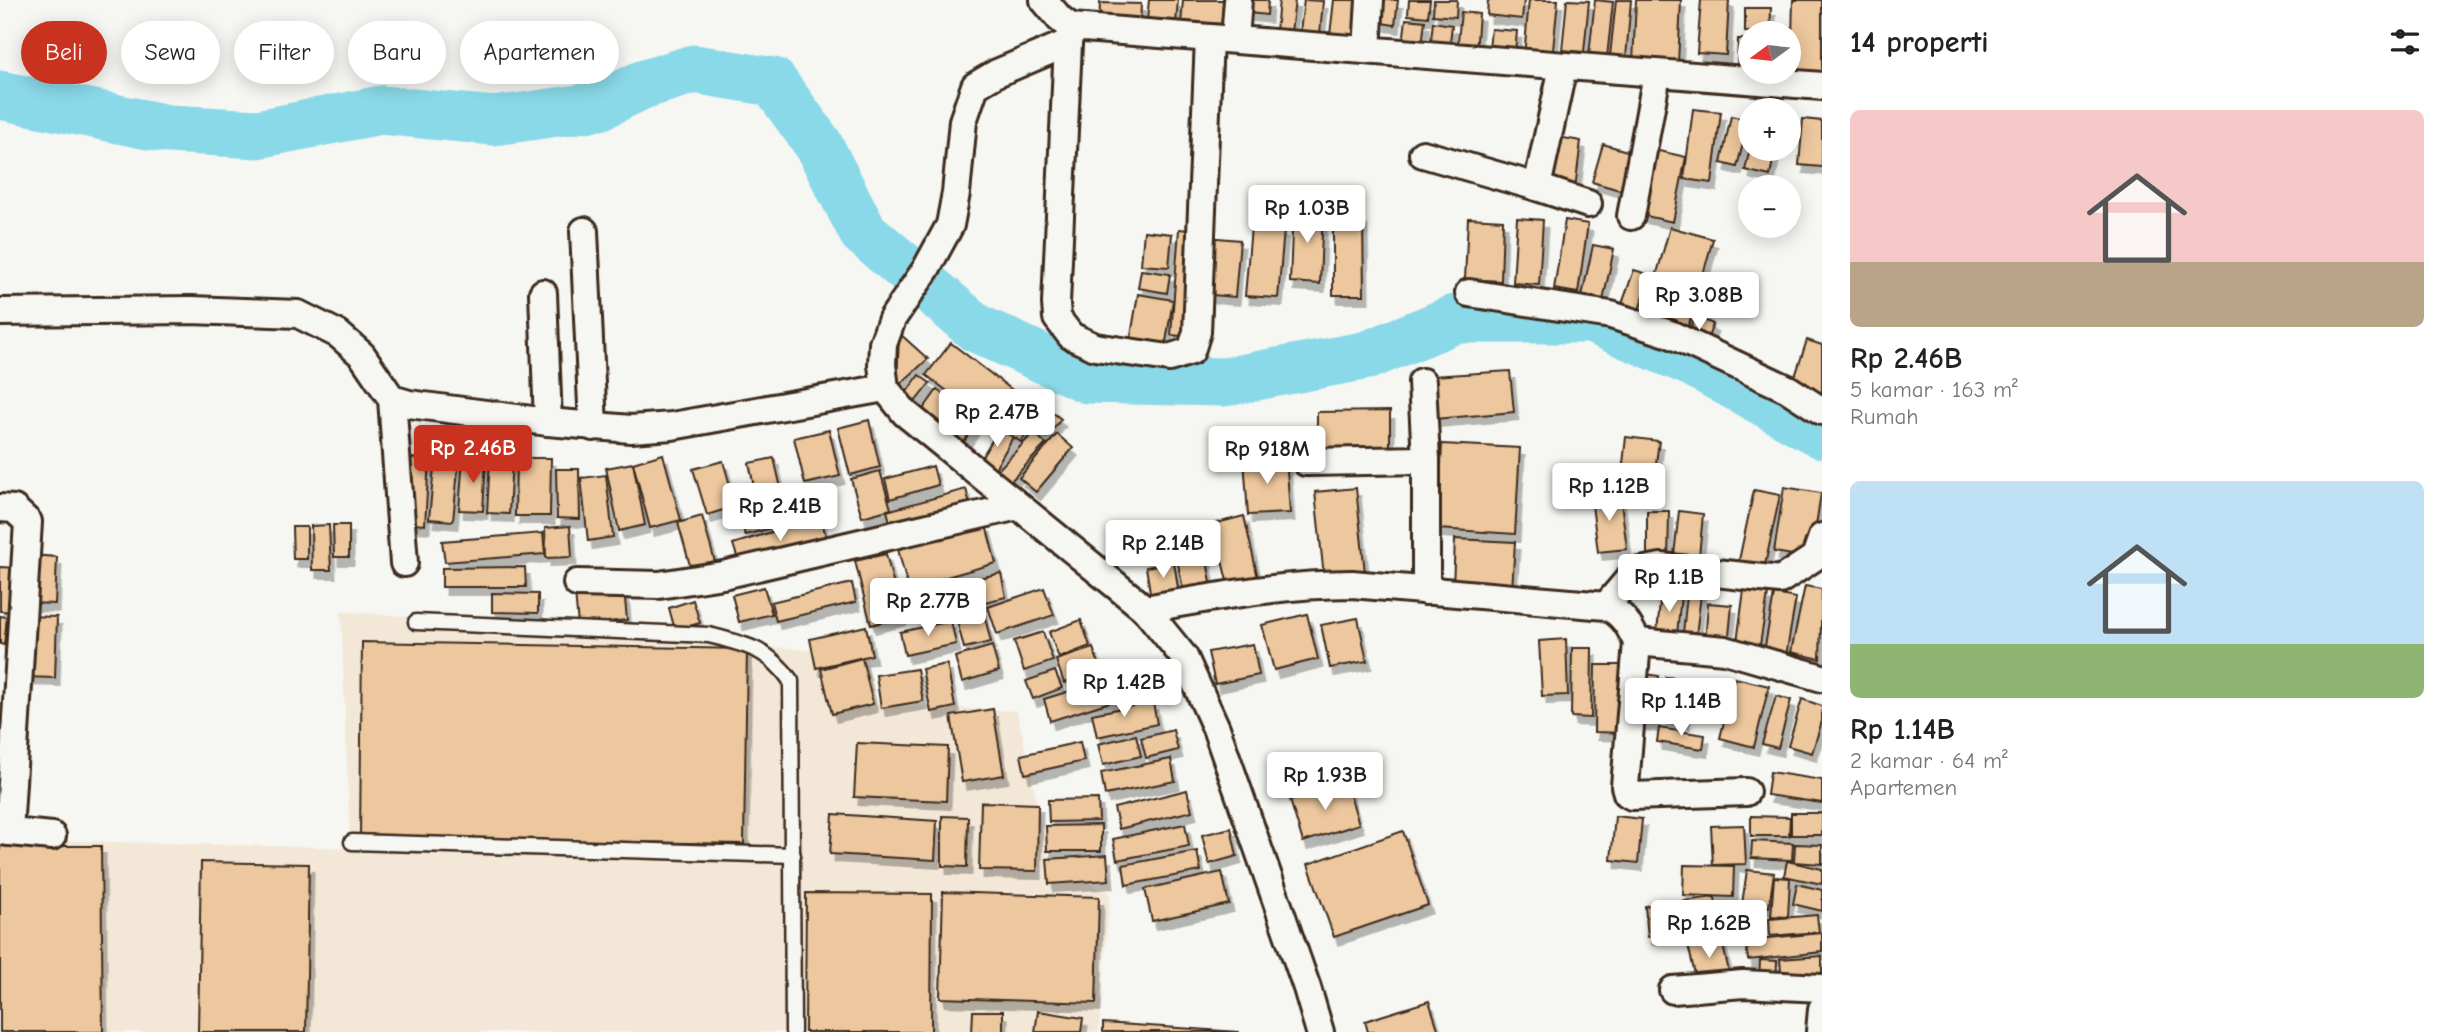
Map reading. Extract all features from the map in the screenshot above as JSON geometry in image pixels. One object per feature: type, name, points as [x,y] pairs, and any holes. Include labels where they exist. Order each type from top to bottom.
[{"type":"street","points":[[1044,0],[1069,35],[1057,318],[1071,336],[1095,347],[1170,358],[1191,351],[1197,332],[1209,38]]},
{"type":"street","points":[[1235,39],[1238,0]]},
{"type":"street","points":[[1367,50],[1370,0]]},
{"type":"street","points":[[1320,1032],[1216,728],[1184,657],[1145,609],[905,413],[885,388],[883,344],[892,319],[926,269],[950,225],[963,121],[975,86],[1069,35],[1235,39],[1822,86]]},
{"type":"street","points":[[1537,187],[1563,67]]},
{"type":"street","points":[[1631,216],[1657,74]]},
{"type":"street","points":[[1423,154],[1588,204]]},
{"type":"street","points":[[584,231],[593,427]]},
{"type":"street","points":[[543,293],[548,422]]},
{"type":"street","points":[[1469,293],[1611,315],[1670,334],[1788,390],[1822,411]]},
{"type":"street","points":[[0,312],[191,310],[298,314],[338,334],[362,355],[391,399],[404,563]]},
{"type":"street","points":[[1422,382],[1426,460],[1426,591]]},
{"type":"street","points":[[391,399],[409,404],[548,422],[631,429],[672,425],[885,388]]},
{"type":"street","points":[[1306,463],[1426,460]]},
{"type":"street","points":[[577,583],[659,585],[723,575],[1018,506]]},
{"type":"street","points":[[0,508],[14,509],[28,522],[4,832],[52,836]]},
{"type":"street","points":[[1606,606],[1635,572],[1661,567],[1780,579],[1815,557],[1822,537]]},
{"type":"street","points":[[1145,609],[1267,589],[1323,584],[1352,584],[1606,606],[1617,611],[1627,622],[1637,642],[1625,786],[1627,793],[1632,796],[1746,792]]},
{"type":"street","points":[[1637,642],[1725,650],[1822,678]]},
{"type":"street","points":[[1672,990],[1743,984],[1822,988]]},
{"type":"street","points":[[1820,1032],[1822,1009]]},
{"type":"lane","points":[[416,622],[709,635],[747,645],[768,655],[781,666],[792,681],[793,1032]]},
{"type":"lane","points":[[352,842],[793,855]]},
{"type":"shaded area","points":[[341,611],[866,655],[877,704],[1017,711],[1051,867],[1110,893],[1099,1032],[0,1032],[0,839],[350,848]]},
{"type":"building","points":[[1149,0],[1178,0],[1176,23],[1147,20]]},
{"type":"building","points":[[1183,0],[1225,0],[1222,30],[1181,26]]},
{"type":"building","points":[[1250,0],[1268,0],[1267,15],[1249,13]]},
{"type":"building","points":[[1279,0],[1295,0],[1291,32],[1276,31]]},
{"type":"building","points":[[1304,0],[1323,1],[1320,34],[1300,32]]},
{"type":"building","points":[[1334,0],[1368,0],[1363,39],[1330,35]]},
{"type":"building","points":[[1383,0],[1398,0],[1395,25],[1381,23]]},
{"type":"building","points":[[1409,0],[1430,0],[1428,17],[1408,15]]},
{"type":"building","points":[[1434,0],[1457,0],[1456,17],[1433,15]]},
{"type":"building","points":[[1488,0],[1524,0],[1522,19],[1487,15]]},
{"type":"building","points":[[1529,0],[1558,0],[1552,60],[1524,57]]},
{"type":"building","points":[[1567,0],[1589,1],[1584,52],[1562,50]]},
{"type":"building","points":[[1595,0],[1613,2],[1607,57],[1589,55]]},
{"type":"building","points":[[1616,0],[1631,0],[1626,58],[1610,56]]},
{"type":"building","points":[[1636,0],[1681,0],[1678,64],[1633,62]]},
{"type":"building","points":[[1701,0],[1729,0],[1726,55],[1697,53]]},
{"type":"building","points":[[1793,0],[1822,0],[1822,78],[1801,77],[1801,21],[1792,21]]},
{"type":"building","points":[[1100,3],[1141,4],[1140,27],[1099,25]]},
{"type":"building","points":[[1745,8],[1771,8],[1770,21],[1745,21]]},
{"type":"building","points":[[1461,12],[1479,14],[1476,53],[1457,51]]},
{"type":"building","points":[[1406,19],[1425,21],[1421,53],[1402,51]]},
{"type":"building","points":[[1433,22],[1452,25],[1449,51],[1430,49]]},
{"type":"building","points":[[1491,29],[1517,31],[1515,52],[1489,49]]},
{"type":"building","points":[[1693,109],[1721,112],[1712,183],[1684,179]]},
{"type":"building","points":[[1731,116],[1738,118],[1737,167],[1721,163]]},
{"type":"building","points":[[1803,119],[1822,121],[1822,167],[1799,165]]},
{"type":"building","points":[[1558,137],[1581,141],[1575,189],[1552,186]]},
{"type":"building","points":[[1603,144],[1634,153],[1623,191],[1592,182]]},
{"type":"building","points":[[1650,149],[1686,157],[1673,222],[1637,214]]},
{"type":"building","points":[[1747,161],[1773,161],[1770,175],[1745,170]]},
{"type":"building","points":[[1293,206],[1323,207],[1320,284],[1290,282]]},
{"type":"building","points":[[1333,217],[1363,218],[1364,295],[1333,295]]},
{"type":"building","points":[[1468,218],[1503,220],[1501,281],[1465,279]]},
{"type":"building","points":[[1517,218],[1543,220],[1539,285],[1513,283]]},
{"type":"building","points":[[1565,220],[1588,224],[1578,293],[1554,289]]},
{"type":"building","points":[[1251,227],[1284,230],[1278,298],[1245,296]]},
{"type":"building","points":[[1670,227],[1713,239],[1688,328],[1645,316]]},
{"type":"building","points":[[1179,229],[1198,231],[1190,337],[1171,335]]},
{"type":"building","points":[[1144,231],[1172,234],[1169,267],[1141,265]]},
{"type":"building","points":[[1206,237],[1240,240],[1235,297],[1201,294]]},
{"type":"building","points":[[1593,245],[1614,249],[1603,301],[1582,296]]},
{"type":"building","points":[[1141,270],[1170,274],[1167,293],[1138,288]]},
{"type":"building","points":[[1634,270],[1651,275],[1638,313],[1621,307]]},
{"type":"building","points":[[1138,294],[1173,300],[1164,354],[1129,348]]},
{"type":"building","points":[[1695,316],[1713,324],[1704,348],[1686,341]]},
{"type":"building","points":[[899,333],[928,359],[897,387]]},
{"type":"building","points":[[1807,340],[1822,345],[1822,400],[1791,389]]},
{"type":"building","points":[[951,343],[1016,393],[992,425],[926,375]]},
{"type":"building","points":[[1510,371],[1514,412],[1435,419],[1432,376]]},
{"type":"building","points":[[919,375],[930,383],[911,407],[901,400]]},
{"type":"building","points":[[937,390],[979,420],[961,446],[919,415]]},
{"type":"building","points":[[1026,398],[1042,408],[1021,442],[1005,431]]},
{"type":"building","points":[[1390,411],[1390,458],[1317,458],[1317,412]]},
{"type":"building","points":[[1052,412],[1061,419],[1047,437],[1038,430]]},
{"type":"building","points":[[869,420],[880,467],[850,475],[838,428]]},
{"type":"building","points":[[999,429],[1013,437],[995,469],[980,460]]},
{"type":"building","points":[[829,430],[840,476],[805,484],[794,438]]},
{"type":"building","points":[[1034,432],[1046,444],[1008,484],[996,472]]},
{"type":"building","points":[[1057,434],[1073,448],[1036,492],[1019,478]]},
{"type":"building","points":[[1626,437],[1659,441],[1652,493],[1620,490]]},
{"type":"building","points":[[1442,444],[1520,448],[1515,534],[1438,529]]},
{"type":"building","points":[[663,454],[681,520],[650,528],[633,463]]},
{"type":"building","points":[[1286,456],[1290,513],[1248,515],[1244,459]]},
{"type":"building","points":[[435,457],[459,459],[453,521],[429,519]]},
{"type":"building","points":[[406,458],[429,459],[425,525],[402,523]]},
{"type":"building","points":[[463,458],[486,459],[483,511],[459,510]]},
{"type":"building","points":[[490,458],[512,459],[509,514],[487,513]]},
{"type":"building","points":[[516,458],[551,458],[550,516],[515,516]]},
{"type":"building","points":[[774,458],[784,501],[758,506],[749,463]]},
{"type":"building","points":[[723,461],[736,506],[707,515],[693,469]]},
{"type":"building","points":[[633,463],[645,525],[619,531],[606,468]]},
{"type":"building","points":[[933,466],[938,485],[890,499],[885,479]]},
{"type":"building","points":[[556,469],[579,469],[580,519],[557,518]]},
{"type":"building","points":[[880,471],[891,509],[862,517],[851,479]]},
{"type":"building","points":[[606,475],[613,537],[588,541],[581,478]]},
{"type":"building","points":[[1784,487],[1821,493],[1811,558],[1774,552]]},
{"type":"building","points":[[1356,488],[1365,573],[1324,577],[1315,492]]},
{"type":"building","points":[[966,489],[972,512],[893,533],[887,511]]},
{"type":"building","points":[[1754,490],[1780,495],[1764,570],[1738,565]]},
{"type":"building","points":[[813,494],[819,515],[745,535],[739,514]]},
{"type":"building","points":[[1620,494],[1627,549],[1598,552],[1591,497]]},
{"type":"building","points":[[1647,511],[1669,511],[1668,562],[1647,563]]},
{"type":"building","points":[[1679,511],[1703,514],[1698,567],[1673,564]]},
{"type":"building","points":[[702,516],[717,569],[693,576],[678,523]]},
{"type":"building","points":[[1244,516],[1258,578],[1228,585],[1213,524]]},
{"type":"building","points":[[820,517],[828,542],[741,569],[733,544]]},
{"type":"building","points":[[329,525],[331,570],[312,570],[311,526]]},
{"type":"building","points":[[333,525],[349,525],[349,557],[334,557]]},
{"type":"building","points":[[986,525],[996,563],[908,588],[898,549]]},
{"type":"building","points":[[570,526],[572,557],[546,558],[545,528]]},
{"type":"building","points":[[292,527],[307,527],[307,559],[293,559]]},
{"type":"building","points":[[543,533],[545,554],[445,562],[442,541]]},
{"type":"building","points":[[1455,539],[1515,542],[1512,590],[1453,587]]},
{"type":"building","points":[[1204,544],[1212,588],[1184,593],[1175,550]]},
{"type":"building","points":[[886,554],[902,617],[871,625],[855,561]]},
{"type":"building","points":[[31,555],[57,557],[55,604],[30,603]]},
{"type":"building","points":[[1174,562],[1179,594],[1151,598],[1146,567]]},
{"type":"building","points":[[0,567],[17,568],[14,612],[0,611]]},
{"type":"building","points":[[525,567],[526,587],[442,587],[442,568]]},
{"type":"building","points":[[1001,573],[1006,597],[938,613],[932,589]]},
{"type":"building","points":[[852,583],[856,602],[776,621],[771,602]]},
{"type":"building","points":[[1662,583],[1682,585],[1676,644],[1656,642]]},
{"type":"building","points":[[1688,585],[1702,586],[1695,644],[1682,643]]},
{"type":"building","points":[[1805,586],[1822,589],[1820,659],[1791,652]]},
{"type":"building","points":[[764,587],[772,614],[739,622],[732,595]]},
{"type":"building","points":[[1044,588],[1054,615],[997,634],[988,607]]},
{"type":"building","points":[[624,589],[627,620],[578,625],[575,593]]},
{"type":"building","points":[[1744,590],[1768,594],[1760,645],[1737,642]]},
{"type":"building","points":[[492,593],[538,594],[538,613],[492,612]]},
{"type":"building","points":[[1774,594],[1796,598],[1786,656],[1764,652]]},
{"type":"building","points":[[693,600],[700,623],[675,630],[669,608]]},
{"type":"building","points":[[1708,603],[1732,605],[1728,646],[1705,643]]},
{"type":"building","points":[[982,606],[991,642],[964,648],[955,613]]},
{"type":"building","points":[[1307,614],[1318,659],[1274,670],[1262,625]]},
{"type":"building","points":[[0,616],[7,617],[4,645],[0,644]]},
{"type":"building","points":[[26,616],[57,617],[55,678],[24,677]]},
{"type":"building","points":[[1358,618],[1367,661],[1330,668],[1321,625]]},
{"type":"building","points":[[1081,620],[1090,646],[1059,658],[1049,632]]},
{"type":"building","points":[[951,621],[956,644],[905,655],[900,632]]},
{"type":"building","points":[[866,626],[872,655],[816,668],[810,639]]},
{"type":"building","points":[[1043,632],[1053,661],[1024,671],[1014,641]]},
{"type":"building","points":[[1566,639],[1568,695],[1542,696],[1539,641]]},
{"type":"building","points":[[362,642],[747,649],[744,844],[360,837]]},
{"type":"building","points":[[1253,644],[1259,675],[1215,684],[1208,652]]},
{"type":"building","points":[[992,646],[999,671],[962,682],[955,657]]},
{"type":"building","points":[[1093,648],[1101,670],[1064,683],[1056,660]]},
{"type":"building","points":[[1572,648],[1592,648],[1591,718],[1571,717]]},
{"type":"building","points":[[862,658],[873,704],[832,714],[821,669]]},
{"type":"building","points":[[947,664],[955,707],[931,712],[922,669]]},
{"type":"building","points":[[1595,665],[1628,665],[1627,733],[1594,732]]},
{"type":"building","points":[[917,669],[923,701],[881,708],[876,675]]},
{"type":"building","points":[[1055,671],[1062,688],[1033,699],[1026,681]]},
{"type":"building","points":[[1645,674],[1659,676],[1655,724],[1641,722]]},
{"type":"building","points":[[1666,677],[1689,679],[1685,721],[1662,719]]},
{"type":"building","points":[[1735,678],[1769,686],[1754,747],[1720,738]]},
{"type":"building","points":[[1106,680],[1113,701],[1050,721],[1044,699]]},
{"type":"building","points":[[1776,696],[1791,700],[1778,748],[1762,744]]},
{"type":"building","points":[[1802,699],[1822,706],[1822,721],[1812,753],[1788,746]]},
{"type":"building","points":[[1153,702],[1157,724],[1097,737],[1092,714]]},
{"type":"building","points":[[993,709],[1004,775],[962,782],[951,716]]},
{"type":"building","points":[[1659,728],[1705,735],[1703,749],[1657,742]]},
{"type":"building","points":[[1173,730],[1178,750],[1146,758],[1141,738]]},
{"type":"building","points":[[1136,735],[1141,756],[1103,765],[1098,744]]},
{"type":"building","points":[[1080,742],[1084,761],[1025,774],[1021,755]]},
{"type":"building","points":[[857,743],[948,747],[946,801],[854,797]]},
{"type":"building","points":[[1171,759],[1175,781],[1105,795],[1101,773]]},
{"type":"building","points":[[1770,772],[1822,780],[1822,803],[1767,795]]},
{"type":"building","points":[[1346,782],[1359,824],[1303,842],[1290,800]]},
{"type":"building","points":[[1187,790],[1192,811],[1119,829],[1114,808]]},
{"type":"building","points":[[1098,799],[1099,821],[1049,822],[1048,800]]},
{"type":"building","points":[[981,802],[1038,804],[1037,871],[979,870]]},
{"type":"building","points":[[1791,813],[1822,813],[1822,835],[1791,835]]},
{"type":"building","points":[[833,814],[937,821],[935,860],[830,854]]},
{"type":"building","points":[[942,816],[968,817],[967,867],[942,866]]},
{"type":"building","points":[[1615,816],[1642,819],[1638,863],[1611,860]]},
{"type":"building","points":[[1751,816],[1790,817],[1789,836],[1751,836]]},
{"type":"building","points":[[1185,824],[1189,846],[1117,860],[1113,839]]},
{"type":"building","points":[[1101,825],[1101,851],[1047,851],[1046,826]]},
{"type":"building","points":[[1744,825],[1746,864],[1713,865],[1711,826]]},
{"type":"building","points":[[1231,828],[1237,856],[1209,864],[1202,835]]},
{"type":"building","points":[[1403,831],[1428,905],[1334,937],[1308,864]]},
{"type":"building","points":[[1752,841],[1793,843],[1792,860],[1751,858]]},
{"type":"building","points":[[1795,844],[1822,845],[1822,864],[1794,862]]},
{"type":"building","points":[[0,846],[101,846],[103,1032],[0,1032]]},
{"type":"building","points":[[1197,851],[1201,871],[1126,885],[1123,865]]},
{"type":"building","points":[[1107,855],[1109,880],[1049,884],[1047,859]]},
{"type":"building","points":[[1787,861],[1822,869],[1822,884],[1784,876]]},
{"type":"building","points":[[201,862],[309,864],[306,1032],[198,1032]]},
{"type":"building","points":[[1684,865],[1734,866],[1733,897],[1683,895]]},
{"type":"building","points":[[1747,870],[1774,873],[1769,907],[1742,904]]},
{"type":"building","points":[[1222,872],[1229,904],[1152,921],[1145,889]]},
{"type":"building","points":[[1774,877],[1790,878],[1788,917],[1771,916]]},
{"type":"building","points":[[1797,884],[1822,890],[1822,911],[1793,904]]},
{"type":"building","points":[[943,892],[1099,897],[1096,1003],[940,998]]},
{"type":"building","points":[[806,893],[932,894],[931,1032],[805,1032]]},
{"type":"building","points":[[1715,897],[1718,928],[1648,937],[1645,906]]},
{"type":"building","points":[[1817,915],[1819,932],[1770,936],[1769,919]]},
{"type":"building","points":[[1720,933],[1731,980],[1698,987],[1687,941]]},
{"type":"building","points":[[1822,933],[1822,952],[1748,960],[1746,940]]},
{"type":"building","points":[[1822,956],[1822,980],[1782,983],[1780,959]]},
{"type":"building","points":[[1760,960],[1777,961],[1776,983],[1759,982]]},
{"type":"building","points":[[1429,1001],[1439,1032],[1368,1032],[1365,1021]]},
{"type":"building","points":[[973,1011],[1003,1011],[1003,1032],[972,1032]]},
{"type":"building","points":[[1038,1011],[1083,1018],[1081,1032],[1035,1032]]},
{"type":"building","points":[[1103,1023],[1239,1032],[1103,1032]]},
{"type":"waterway","points":[[0,95],[168,129],[258,134],[381,110],[494,121],[599,106],[642,85],[694,69],[773,82],[818,144],[863,232],[976,328],[1087,379],[1224,382],[1368,355],[1455,319],[1591,319],[1694,363],[1822,434]]}]
